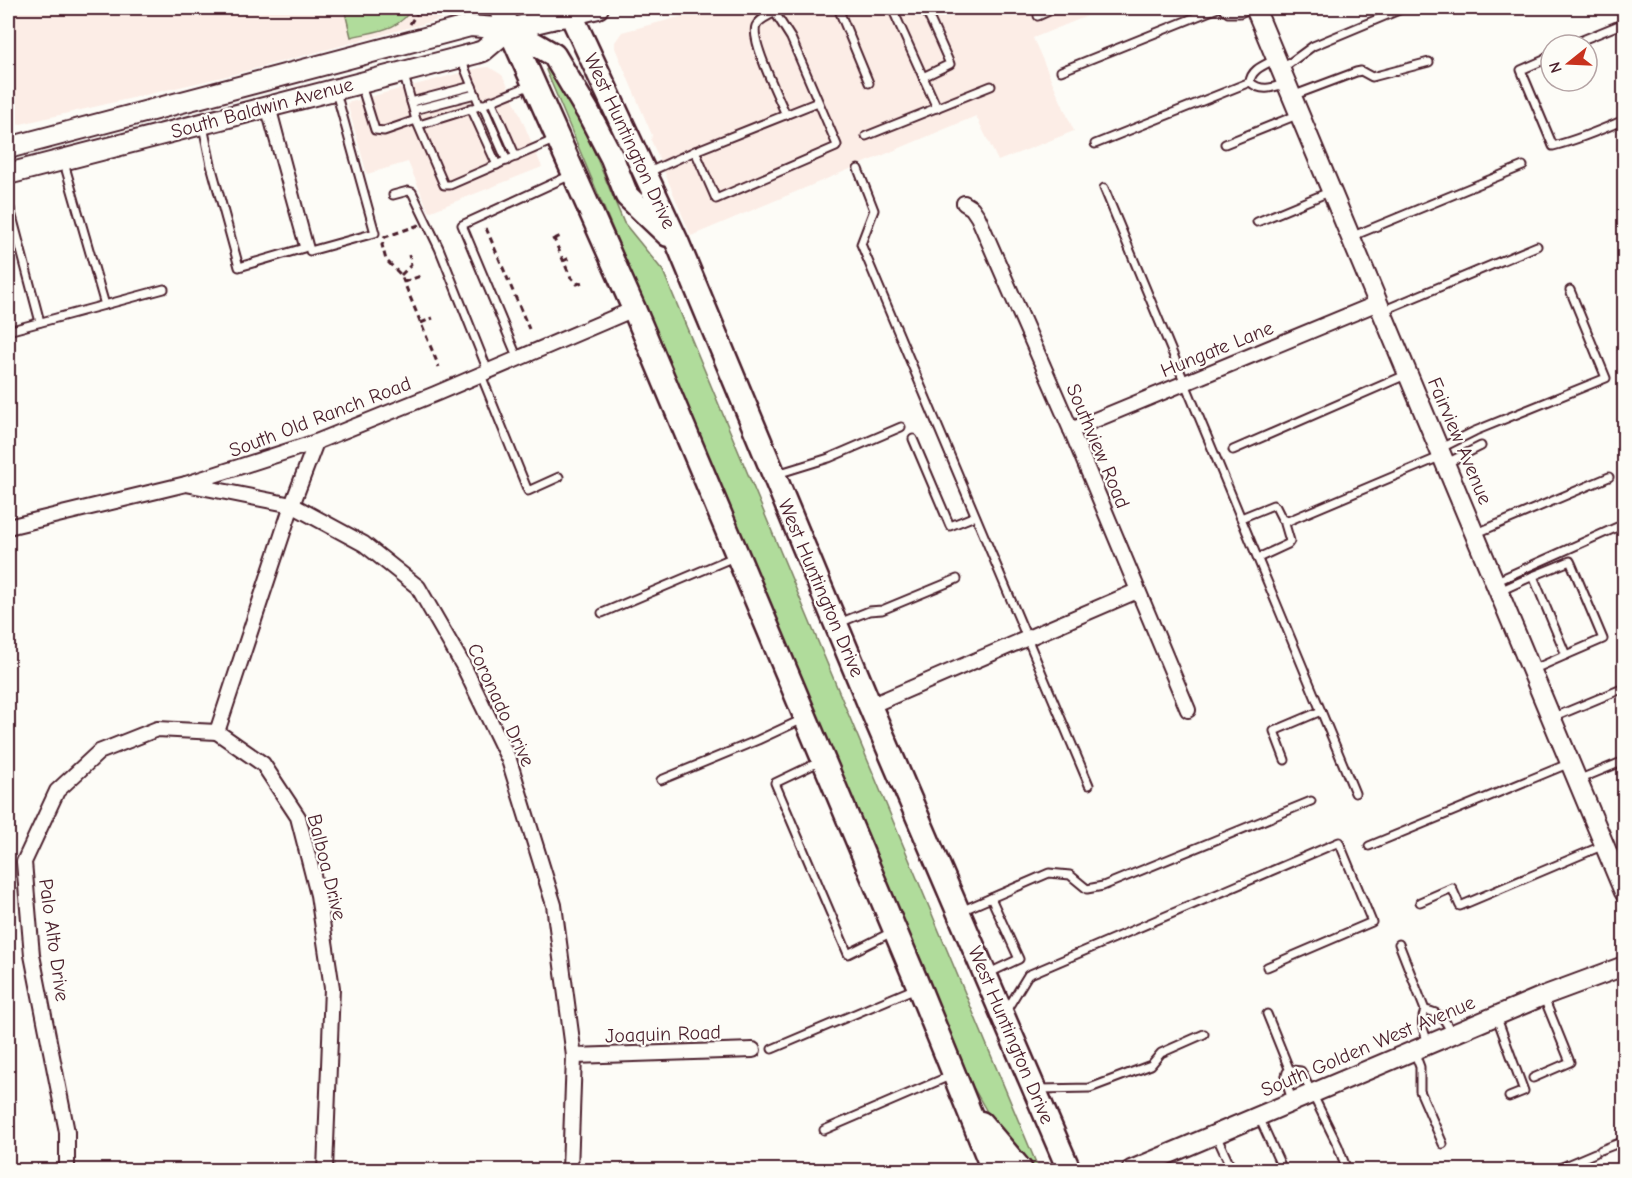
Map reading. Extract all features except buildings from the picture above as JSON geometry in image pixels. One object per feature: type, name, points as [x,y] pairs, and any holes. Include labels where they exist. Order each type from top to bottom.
[{"type":"main road","points":[[500,8],[634,309],[919,987],[993,1170]]},
{"type":"main road","name":"South Baldwin Avenue","points":[[8,174],[483,51],[509,29],[566,10],[598,8]]},
{"type":"main road","name":"West Huntington Drive","points":[[566,10],[678,244],[870,706],[1069,1170]]},
{"type":"main road","name":"South Baldwin Avenue","points":[[8,148],[470,26],[509,29]]},
{"type":"main road","points":[[509,29],[554,55],[612,158],[627,195],[678,244]]},
{"type":"main road","points":[[969,1108],[1021,1170]]},
{"type":"street","name":"Fairview Avenue","points":[[1254,8],[1624,892]]},
{"type":"street","name":"Southview Road","points":[[964,203],[972,208],[978,217],[1071,430],[1188,710]]},
{"type":"street","name":"Hungate Lane","points":[[1071,430],[1380,307]]},
{"type":"street","name":"South Old Ranch Road","points":[[8,527],[186,484],[316,442],[634,309]]},
{"type":"street","points":[[217,732],[285,532],[292,505],[316,442]]},
{"type":"street","name":"Coronado Drive","points":[[186,484],[292,505],[364,544],[418,587],[464,667],[509,760],[554,904],[574,1056],[570,1170]]},
{"type":"street","points":[[870,706],[1137,591]]},
{"type":"street","name":"Palo Alto Drive","points":[[67,1170],[67,1132],[32,955],[24,862],[57,791],[99,752],[158,729],[217,732]]},
{"type":"street","name":"Balboa Drive","points":[[217,732],[263,764],[298,817],[318,895],[332,988],[325,1170]]},
{"type":"street","name":"South Golden West Avenue","points":[[1131,1170],[1543,996],[1624,966]]},
{"type":"street","name":"Joaquin Road","points":[[574,1056],[753,1050]]},
{"type":"lane","points":[[838,8],[869,83]]},
{"type":"lane","points":[[892,8],[937,108]]},
{"type":"lane","points":[[923,77],[950,64],[925,8]]},
{"type":"lane","points":[[1038,15],[1056,8]]},
{"type":"lane","points":[[1061,71],[1220,8],[1228,14],[1235,14],[1254,8]]},
{"type":"lane","points":[[1250,82],[1258,88],[1268,89],[1284,77],[1313,46],[1404,8]]},
{"type":"lane","points":[[695,151],[715,198],[718,198],[836,147],[791,38],[773,10],[756,26],[756,41],[786,114]]},
{"type":"lane","points":[[1599,33],[1624,23]]},
{"type":"lane","points":[[460,57],[507,161]]},
{"type":"lane","points":[[1250,82],[1251,76],[1257,70],[1284,77],[1361,71],[1372,77],[1430,62]]},
{"type":"lane","points":[[1539,62],[1521,70],[1553,146],[1571,139],[1579,139],[1624,120]]},
{"type":"lane","points":[[403,72],[418,122],[444,185],[450,185],[558,138]]},
{"type":"lane","points":[[1095,144],[1250,82]]},
{"type":"lane","points":[[360,83],[375,130],[384,131],[481,105],[534,84]]},
{"type":"lane","points":[[411,102],[472,86]]},
{"type":"lane","points":[[866,136],[991,86]]},
{"type":"lane","points":[[268,106],[310,251],[375,233],[335,89]]},
{"type":"lane","points":[[414,110],[475,93]]},
{"type":"lane","points":[[491,100],[516,157]]},
{"type":"lane","points":[[645,174],[695,151],[818,102]]},
{"type":"lane","points":[[203,123],[211,165],[239,267],[303,248],[268,106]]},
{"type":"lane","points":[[471,108],[497,165]]},
{"type":"lane","points":[[1225,144],[1299,114]]},
{"type":"lane","points":[[64,159],[105,305]]},
{"type":"lane","points":[[1351,237],[1523,166]]},
{"type":"lane","points":[[858,169],[874,210],[861,244],[1089,785]]},
{"type":"lane","points":[[518,359],[462,225],[574,174]]},
{"type":"lane","points":[[1104,188],[1355,793]]},
{"type":"lane","points":[[1257,222],[1331,191]]},
{"type":"lane","points":[[393,195],[412,192],[439,248],[528,491],[559,477]]},
{"type":"lane","points":[[8,201],[40,322]]},
{"type":"lane","points":[[1380,307],[1537,246]]},
{"type":"lane","points":[[8,331],[164,290]]},
{"type":"lane","points":[[1442,457],[1475,431],[1606,378],[1570,291]]},
{"type":"lane","points":[[1233,450],[1408,374]]},
{"type":"lane","points":[[774,475],[829,458],[901,427]]},
{"type":"lane","points":[[912,439],[950,526],[975,516]]},
{"type":"lane","points":[[1258,558],[1288,544],[1290,541],[1285,524],[1288,521],[1442,457],[1481,446]]},
{"type":"lane","points":[[1474,534],[1609,477]]},
{"type":"lane","points":[[1241,518],[1273,505],[1282,519],[1288,521]]},
{"type":"lane","points":[[1496,587],[1624,524]]},
{"type":"lane","points":[[602,613],[736,556]]},
{"type":"lane","points":[[1496,587],[1533,576],[1570,561],[1571,563],[1603,639],[1532,670]]},
{"type":"lane","points":[[1533,576],[1566,655]]},
{"type":"lane","points":[[836,624],[869,611],[882,610],[957,579]]},
{"type":"lane","points":[[1552,718],[1624,688]]},
{"type":"lane","points":[[1285,760],[1274,731],[1321,711]]},
{"type":"lane","points":[[661,780],[805,718]]},
{"type":"lane","points":[[823,760],[775,783],[848,954],[895,930]]},
{"type":"lane","points":[[1577,780],[1624,760]]},
{"type":"lane","points":[[1370,846],[1570,763]]},
{"type":"lane","points":[[958,912],[1049,873],[1070,875],[1087,889],[1103,886],[1311,801]]},
{"type":"lane","points":[[1003,1016],[1028,975],[1339,842],[1372,922],[1267,967]]},
{"type":"lane","points":[[1420,902],[1452,888],[1460,906],[1604,845]]},
{"type":"lane","points":[[985,975],[1019,959],[991,898]]},
{"type":"lane","points":[[1400,944],[1425,1010],[1422,1018],[1420,1091],[1443,1144]]},
{"type":"lane","points":[[772,1049],[919,987]]},
{"type":"lane","points":[[1533,1078],[1570,1063],[1543,996]]},
{"type":"lane","points":[[1425,1010],[1433,1011],[1444,1018],[1452,1034]]},
{"type":"lane","points":[[1268,1014],[1290,1071]]},
{"type":"lane","points":[[1496,1016],[1524,1091],[1509,1097]]},
{"type":"lane","points":[[1034,1089],[1090,1088],[1151,1065],[1161,1053],[1204,1034]]},
{"type":"lane","points":[[1293,1102],[1285,1079],[1287,1072],[1301,1071],[1338,1146],[1347,1170]]},
{"type":"lane","points":[[824,1130],[954,1074]]},
{"type":"lane","points":[[1259,1117],[1282,1170]]},
{"type":"lane","points":[[1216,1135],[1233,1170]]},
{"type":"lane","points":[[1555,1170],[1624,1141]]},
{"type":"path","points":[[410,24],[420,8]]},
{"type":"path","points":[[427,222],[395,236],[385,237],[382,245],[386,260],[401,275],[440,367]]},
{"type":"path","points":[[486,228],[529,329]]},
{"type":"path","points":[[563,235],[553,239],[570,276],[577,284],[582,282]]},
{"type":"path","points":[[401,275],[411,265],[408,255]]},
{"type":"path","points":[[563,261],[572,257]]},
{"type":"path","points":[[404,282],[423,275]]},
{"type":"path","points":[[421,323],[433,318]]},
{"type":"shaded area","points":[[8,8],[462,8],[453,16],[231,75],[8,127]]},
{"type":"shaded area","points":[[714,8],[1107,8],[1033,38],[1074,131],[998,161],[976,116],[691,236],[651,140],[652,135],[615,48],[615,42],[622,32]]},
{"type":"shaded area","points":[[489,67],[502,75],[507,84],[542,167],[429,212],[408,162],[367,174],[347,103]]},
{"type":"green space","points":[[344,8],[412,8],[407,16],[394,26],[351,37]]},
{"type":"green space","points":[[549,67],[572,99],[624,223],[663,271],[1039,1170],[1025,1170],[1003,1140],[973,1087],[546,70]]}]
